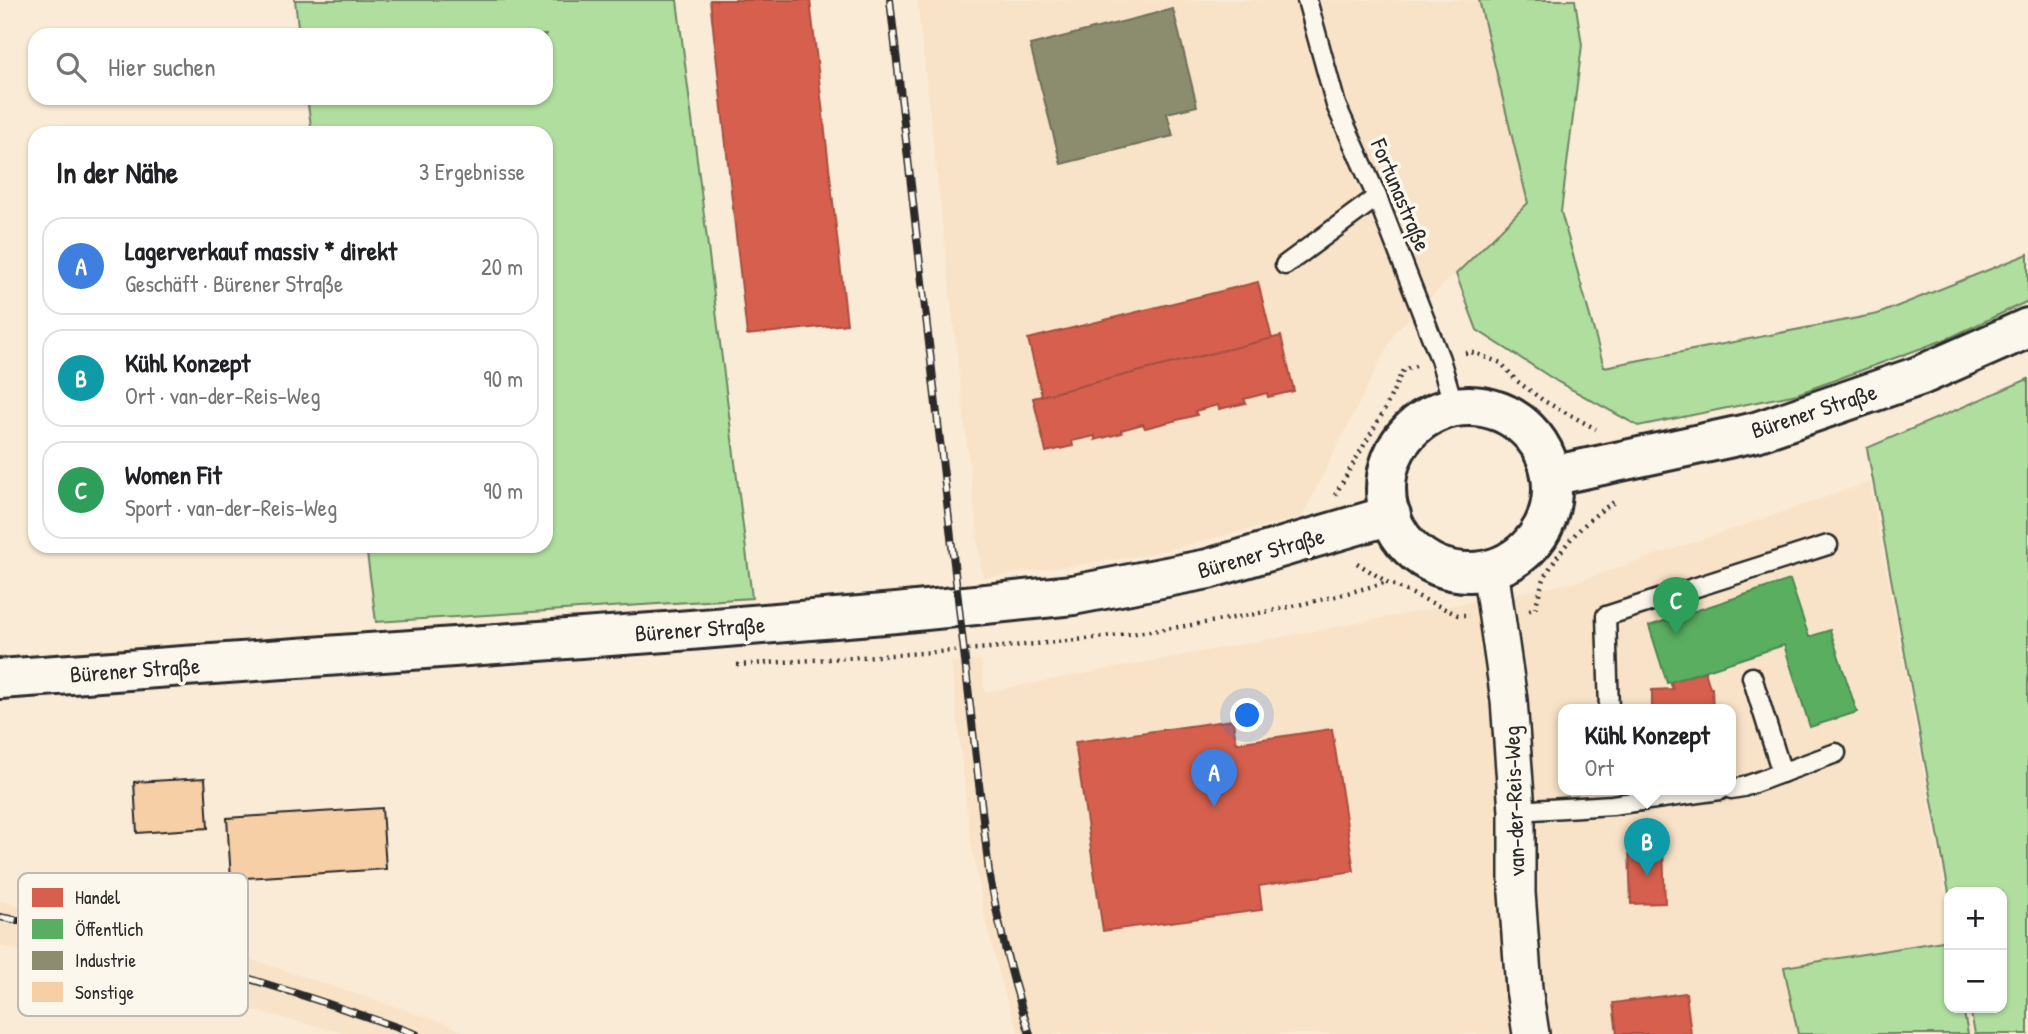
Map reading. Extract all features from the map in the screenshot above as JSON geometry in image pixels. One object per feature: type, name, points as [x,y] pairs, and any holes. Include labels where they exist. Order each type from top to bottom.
[{"type":"main road","name":"Bürener Straße","points":[[1551,476],[1756,432],[1919,376],[2028,328]]},
{"type":"main road","points":[[1477,406],[1500,412],[1523,425],[1539,444],[1551,476],[1552,496],[1548,515],[1540,533],[1527,549],[1490,569],[1469,572],[1432,563],[1416,552],[1401,536],[1391,515],[1386,491],[1389,468],[1399,444],[1417,424],[1434,413],[1454,407],[1477,406]]},
{"type":"main road","name":"Bürener Straße","points":[[0,679],[666,632],[1026,601],[1112,589],[1208,569],[1391,515]]},
{"type":"street","name":"van-der-Reis-Weg","points":[[1490,569],[1509,700],[1517,811],[1517,893],[1524,989],[1531,1034]]},
{"type":"lane","name":"Fortunastraße","points":[[1307,0],[1336,105],[1377,197],[1440,359],[1454,407]]},
{"type":"lane","points":[[1286,265],[1377,197]]},
{"type":"lane","points":[[1609,704],[1606,616],[1828,545]]},
{"type":"lane","points":[[1752,677],[1782,773]]},
{"type":"lane","points":[[1736,788],[1836,753]]},
{"type":"lane","points":[[1517,811],[1642,795]]},
{"type":"path","points":[[1343,530],[1335,495],[1384,411],[1403,370],[1440,359],[1471,352],[1501,363],[1517,381],[1544,401],[1595,428],[1605,463]]},
{"type":"shaded area","points":[[917,0],[1479,0],[1528,203],[1395,332],[1302,517],[1142,556],[982,578]]},
{"type":"shaded area","points":[[1870,482],[1945,887],[1944,1013],[1969,1013],[1972,1034],[1019,1034],[1006,999],[985,920],[969,830],[951,662],[981,660],[985,692],[1576,582]]},
{"type":"shaded area","points":[[0,901],[18,905],[18,951],[0,946]]},
{"type":"shaded area","points":[[248,958],[471,1034],[346,1034],[248,1009]]},
{"type":"green space","points":[[295,0],[677,0],[752,598],[376,622],[367,553],[553,553],[553,126],[311,126],[308,105],[553,105],[553,28],[298,28]]},
{"type":"green space","points":[[1479,0],[1575,0],[1582,45],[1561,212],[1604,367],[1878,314],[2028,254],[2028,301],[1949,338],[1797,394],[1638,426],[1558,382],[1477,330],[1456,274],[1528,203]]},
{"type":"green space","points":[[2028,379],[2028,1034],[1975,1034],[1971,1013],[2007,1013],[2007,887],[1948,887],[1867,448]]},
{"type":"green space","points":[[1944,941],[1944,1013],[1964,1013],[1968,1034],[1798,1034],[1784,967]]},
{"type":"building: Handel","points":[[710,0],[810,0],[847,324],[747,335]]},
{"type":"building: Handel","points":[[1258,282],[1272,339],[1042,396],[1028,339]]},
{"type":"building: Handel","points":[[1281,336],[1294,391],[1268,397],[1267,393],[1244,399],[1246,403],[1219,409],[1218,405],[1195,411],[1197,415],[1145,428],[1143,424],[1095,440],[1095,436],[1072,441],[1073,446],[1046,452],[1033,398]]},
{"type":"building: Handel","points":[[1705,671],[1712,688],[1713,704],[1652,704],[1652,690],[1673,689],[1670,682]]},
{"type":"building: Handel","points":[[1233,720],[1236,743],[1332,729],[1354,871],[1259,886],[1262,910],[1103,931],[1075,742]]},
{"type":"building: Handel","points":[[1663,847],[1665,903],[1631,904],[1629,849]]},
{"type":"building: Handel","points":[[1686,993],[1691,1034],[1617,1034],[1613,1003]]},
{"type":"building: Öffentlich","points":[[1790,580],[1809,637],[1830,630],[1857,712],[1810,727],[1784,645],[1667,683],[1649,626]]},
{"type":"building: Industrie","points":[[1173,9],[1197,106],[1167,113],[1173,136],[1061,164],[1030,45]]},
{"type":"building: Sonstige","points":[[205,778],[208,828],[137,833],[134,782]]},
{"type":"building: Sonstige","points":[[382,808],[386,869],[248,878],[248,873],[231,873],[227,818]]},
{"type":"railway","points":[[890,0],[989,872],[1017,994],[1030,1034]]},
{"type":"railway","points":[[0,917],[18,921]]},
{"type":"railway","points":[[248,979],[416,1034]]},
{"type":"place","name":"Women Fit","points":[[1676,635]]},
{"type":"place","name":"Lagerverkauf massiv * direkt","points":[[1214,807]]},
{"type":"place","name":"Kühl Konzept","points":[[1647,876]]}]
